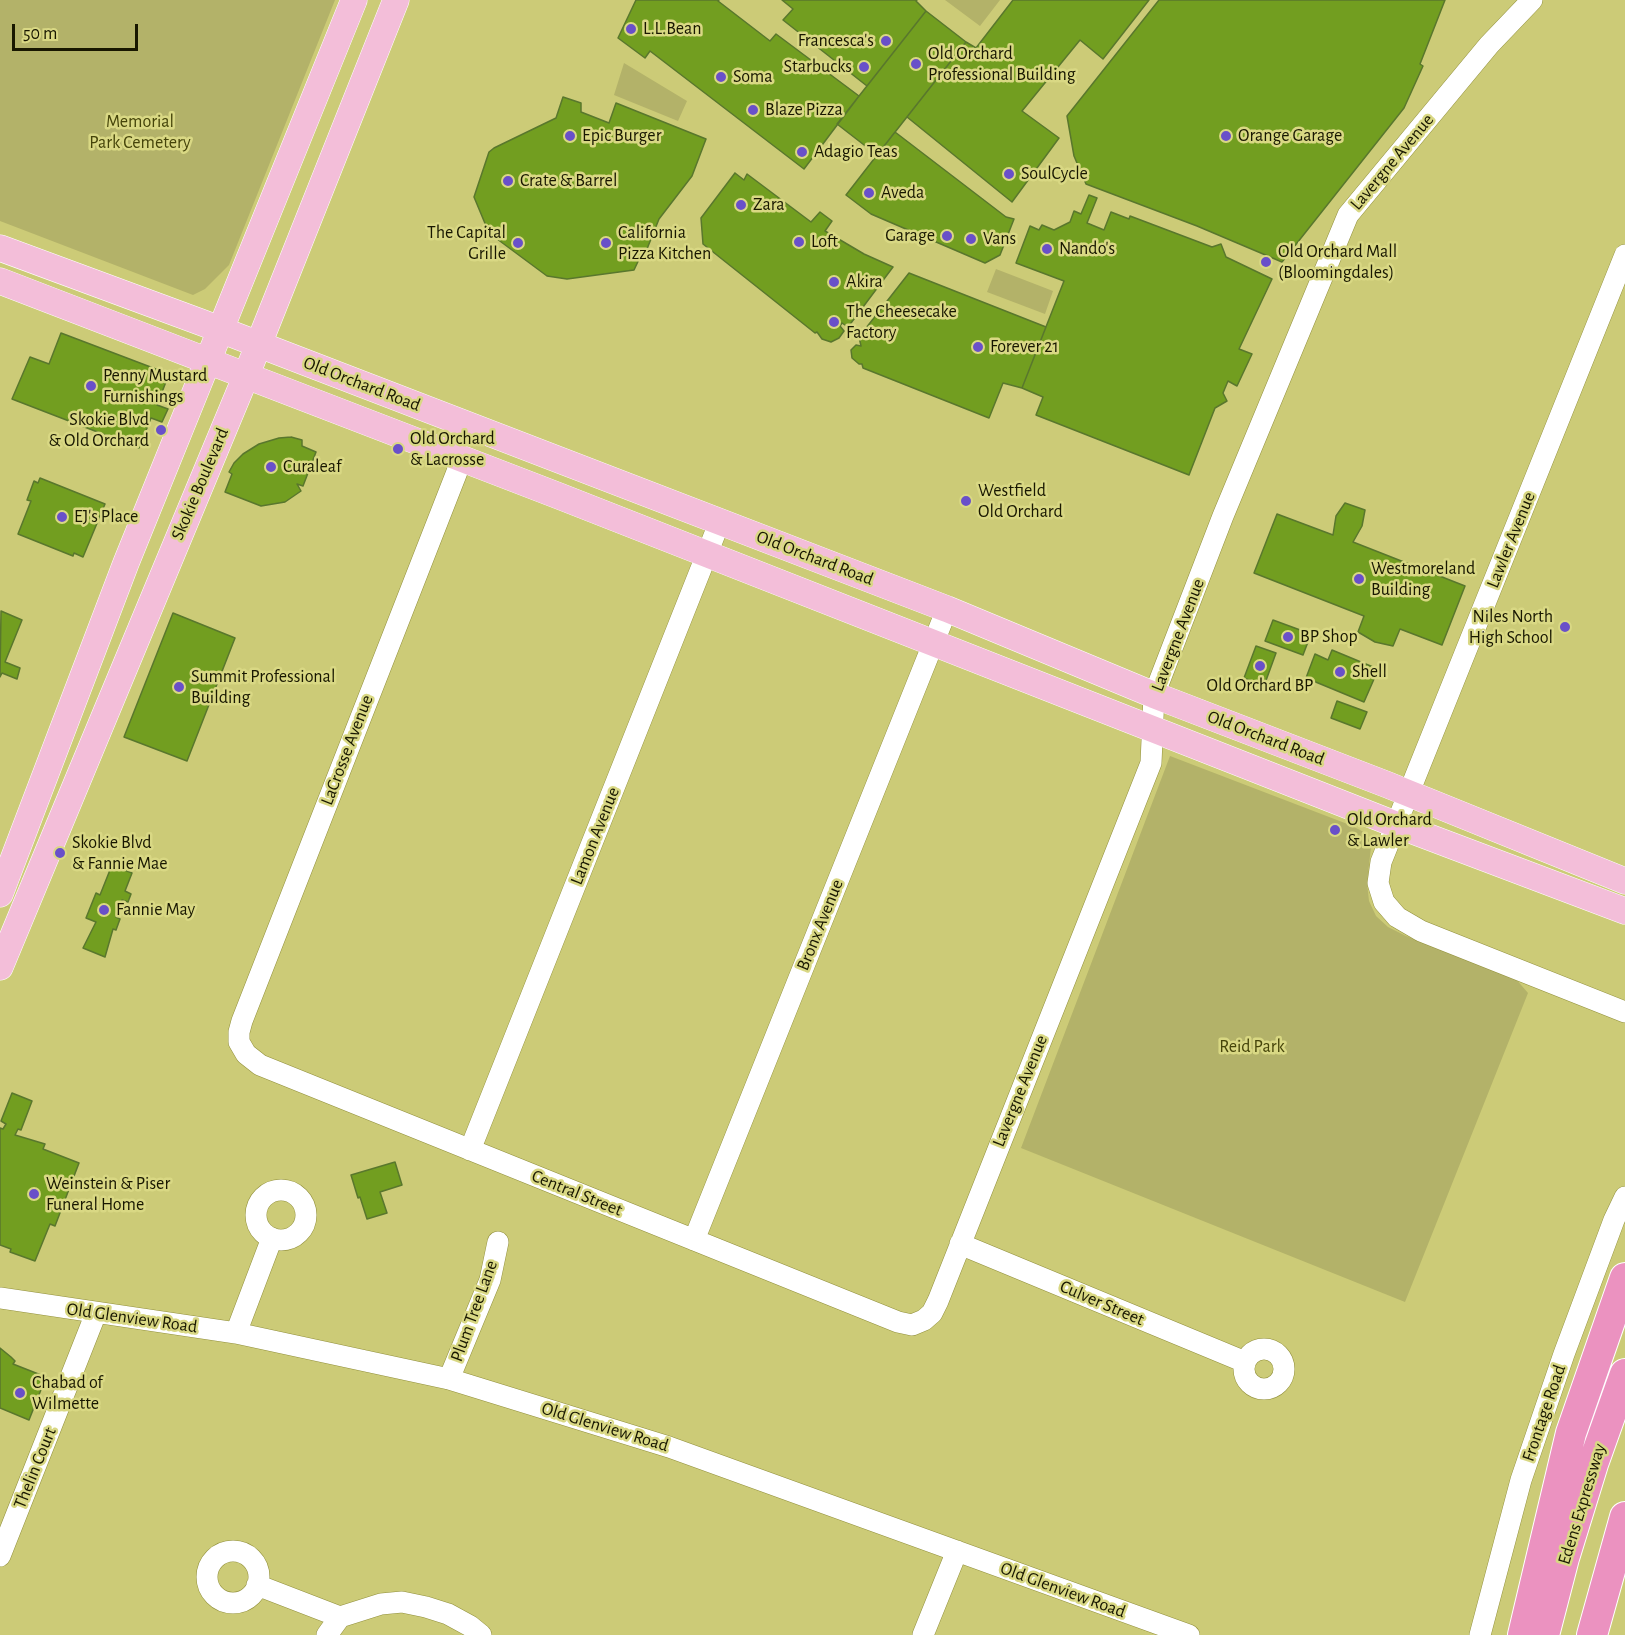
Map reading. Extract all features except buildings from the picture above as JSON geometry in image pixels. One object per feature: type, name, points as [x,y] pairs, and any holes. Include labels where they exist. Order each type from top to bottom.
[{"type":"highway","points":[[1523,1635],[1571,1433],[1625,1278]]},
{"type":"highway","name":"Edens Expressway","points":[[1544,1635],[1564,1558],[1590,1474],[1625,1374]]},
{"type":"highway","points":[[1592,1635],[1625,1517]]},
{"type":"main road","name":"Skokie Boulevard","points":[[0,894],[38,798],[88,659],[354,0]]},
{"type":"main road","name":"Skokie Boulevard","points":[[0,967],[246,376],[396,0]]},
{"type":"main road","name":"Old Orchard Road","points":[[0,248],[258,344],[947,609],[1154,695],[1410,794],[1625,881]]},
{"type":"main road","name":"Old Orchard Road","points":[[0,281],[1397,825],[1625,911]]},
{"type":"street","name":"Lavergne Avenue","points":[[924,1320],[932,1313],[938,1301],[1151,763],[1154,695],[1223,516],[1348,215],[1489,45],[1532,0]]},
{"type":"street","name":"Lawler Avenue","points":[[1397,825],[1625,255]]},
{"type":"street","name":"LaCrosse Avenue","points":[[239,1042],[242,1021],[462,459]]},
{"type":"street","name":"Lamon Avenue","points":[[470,1150],[720,521]]},
{"type":"street","name":"Bronx Avenue","points":[[694,1240],[947,609]]},
{"type":"street","points":[[1397,825],[1382,862],[1378,883],[1384,902],[1397,917],[1421,931],[1625,1012]]},
{"type":"street","name":"Central Street","points":[[239,1042],[246,1054],[260,1065],[898,1322],[912,1325],[924,1320]]},
{"type":"street","name":"Frontage Road","points":[[1480,1635],[1521,1480],[1564,1354],[1614,1220],[1625,1197]]},
{"type":"street","points":[[236,1333],[272,1238]]},
{"type":"street","name":"Plum Tree Lane","points":[[449,1380],[489,1280],[498,1242]]},
{"type":"street","name":"Culver Street","points":[[960,1244],[1245,1362]]},
{"type":"street","name":"Old Glenview Road","points":[[0,1298],[236,1333],[449,1380],[669,1447],[1189,1635]]},
{"type":"street","name":"Thelin Court","points":[[0,1556],[96,1313]]},
{"type":"street","points":[[923,1635],[957,1551]]},
{"type":"street","points":[[257,1585],[340,1617]]},
{"type":"street","points":[[327,1635],[340,1617],[381,1604],[402,1602],[448,1614],[481,1635]]},
{"type":"green space","name":"Memorial Park Cemetery","points":[[0,0],[335,0],[229,265],[205,289],[193,295],[0,221]]},
{"type":"green space","points":[[945,0],[1000,0],[980,26]]},
{"type":"green space","points":[[624,63],[687,101],[678,121],[614,95]]},
{"type":"green space","points":[[996,269],[1053,291],[1045,314],[987,292]]},
{"type":"green space","name":"Reid Park","points":[[1170,756],[1362,831],[1369,839],[1371,847],[1367,883],[1369,901],[1376,916],[1388,927],[1406,936],[1515,978],[1528,993],[1405,1302],[1021,1148]]},
{"type":"place","name":"L.L.Bean","points":[[631,29]]},
{"type":"place","name":"Francesca's","points":[[886,41]]},
{"type":"place","name":"Old Orchard Professional Building","points":[[916,64]]},
{"type":"place","name":"Starbucks","points":[[864,67]]},
{"type":"place","name":"Soma","points":[[721,77]]},
{"type":"place","name":"Blaze Pizza","points":[[753,110]]},
{"type":"place","name":"Epic Burger","points":[[570,136]]},
{"type":"place","name":"Orange Garage","points":[[1226,136]]},
{"type":"place","name":"Adagio Teas","points":[[802,152]]},
{"type":"place","name":"SoulCycle","points":[[1009,174]]},
{"type":"place","name":"Crate & Barrel","points":[[508,181]]},
{"type":"place","name":"Aveda","points":[[869,193]]},
{"type":"place","name":"Zara","points":[[741,205]]},
{"type":"place","name":"Garage","points":[[947,236]]},
{"type":"place","name":"Vans","points":[[971,239]]},
{"type":"place","name":"Loft","points":[[799,242]]},
{"type":"place","name":"The Capital Grille","points":[[518,243]]},
{"type":"place","name":"California Pizza Kitchen","points":[[606,243]]},
{"type":"place","name":"Nando's","points":[[1047,249]]},
{"type":"place","name":"Old Orchard Mall (Bloomingdales)","points":[[1266,262]]},
{"type":"place","name":"Akira","points":[[834,282]]},
{"type":"place","name":"The Cheesecake Factory","points":[[834,322]]},
{"type":"place","name":"Forever 21","points":[[978,347]]},
{"type":"place","name":"Penny Mustard Furnishings","points":[[91,386]]},
{"type":"place","name":"Skokie Blvd & Old Orchard","points":[[161,430]]},
{"type":"place","name":"Old Orchard & Lacrosse","points":[[398,449]]},
{"type":"place","name":"Curaleaf","points":[[271,467]]},
{"type":"place","name":"Westfield Old Orchard","points":[[966,501]]},
{"type":"place","name":"EJ's Place","points":[[62,517]]},
{"type":"place","name":"Westmoreland Building","points":[[1359,579]]},
{"type":"place","name":"Niles North High School","points":[[1565,627]]},
{"type":"place","name":"BP Shop","points":[[1288,637]]},
{"type":"place","name":"Old Orchard BP","points":[[1260,666]]},
{"type":"place","name":"Shell","points":[[1340,672]]},
{"type":"place","name":"Summit Professional Building","points":[[179,687]]},
{"type":"place","name":"Old Orchard & Lawler","points":[[1335,830]]},
{"type":"place","name":"Skokie Blvd & Fannie Mae","points":[[60,853]]},
{"type":"place","name":"Fannie May","points":[[104,910]]},
{"type":"place","name":"Weinstein & Piser Funeral Home","points":[[34,1194]]},
{"type":"place","name":"Chabad of Wilmette","points":[[20,1393]]}]
